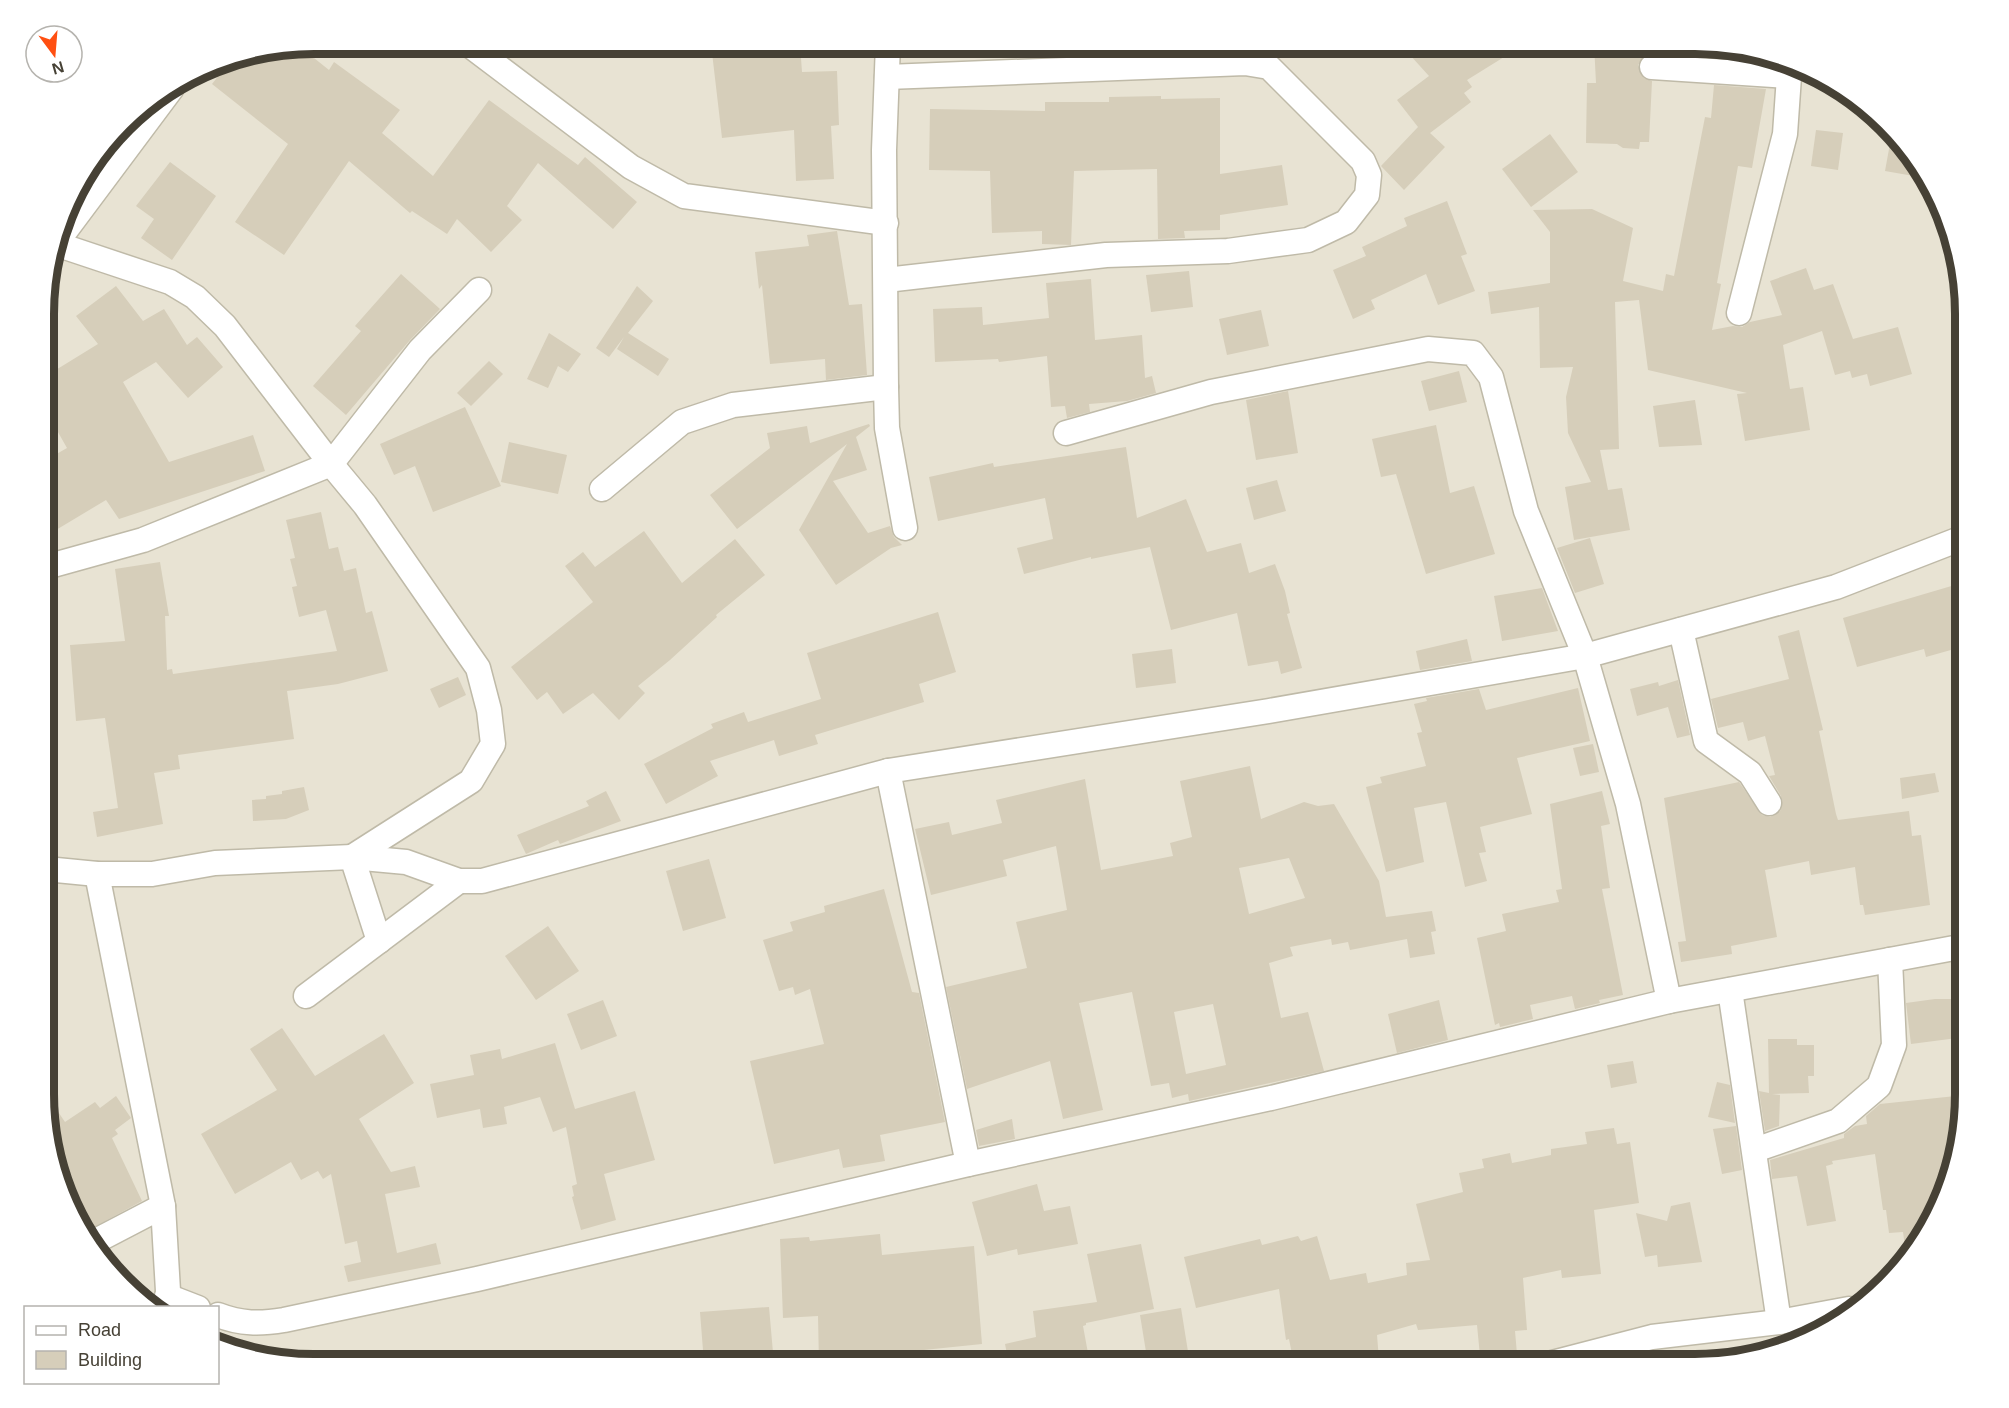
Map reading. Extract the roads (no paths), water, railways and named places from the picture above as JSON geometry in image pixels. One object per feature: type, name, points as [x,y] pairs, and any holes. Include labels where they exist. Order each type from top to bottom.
[{"type":"street","points":[[481,54],[631,167],[684,196],[886,223]]},
{"type":"street","points":[[888,54],[884,150],[887,428],[905,528]]},
{"type":"street","points":[[886,280],[1106,255],[1227,251],[1308,240],[1346,222],[1367,195],[1369,175],[1362,161],[1269,67],[1245,63],[887,77]]},
{"type":"street","points":[[1652,67],[1781,69]]},
{"type":"street","points":[[1739,313],[1785,134],[1790,72]]},
{"type":"street","points":[[70,226],[158,106]]},
{"type":"street","points":[[64,245],[170,282],[195,297],[225,326],[365,505],[478,668],[489,710],[493,744],[471,781],[352,857]]},
{"type":"street","points":[[54,565],[143,540],[331,464],[420,350],[479,290]]},
{"type":"street","points":[[1066,433],[1222,390],[1428,350],[1473,353],[1491,377],[1526,511],[1586,656],[1628,804],[1669,1002]]},
{"type":"street","points":[[602,489],[682,422],[733,405],[886,387]]},
{"type":"street","points":[[54,870],[97,874],[152,874],[215,863],[352,857],[406,862],[459,881],[482,881],[888,771],[1246,715],[1586,656],[1836,587],[1955,541]]},
{"type":"street","points":[[1681,630],[1706,741],[1749,773],[1769,803]]},
{"type":"street","points":[[888,771],[968,1164]]},
{"type":"street","points":[[352,857],[379,941]]},
{"type":"street","points":[[97,874],[163,1206],[168,1302],[188,1306]]},
{"type":"street","points":[[306,996],[459,881]]},
{"type":"street","points":[[219,1315],[238,1322],[261,1323],[284,1320],[488,1276],[968,1164],[1271,1098],[1669,1002],[1955,948]]},
{"type":"street","points":[[1755,1150],[1838,1120],[1879,1086],[1894,1045],[1890,960]]},
{"type":"street","points":[[1730,990],[1779,1322]]},
{"type":"street","points":[[99,1239],[163,1206]]},
{"type":"street","points":[[1587,1354],[1652,1337],[1779,1322],[1837,1311]]}]
